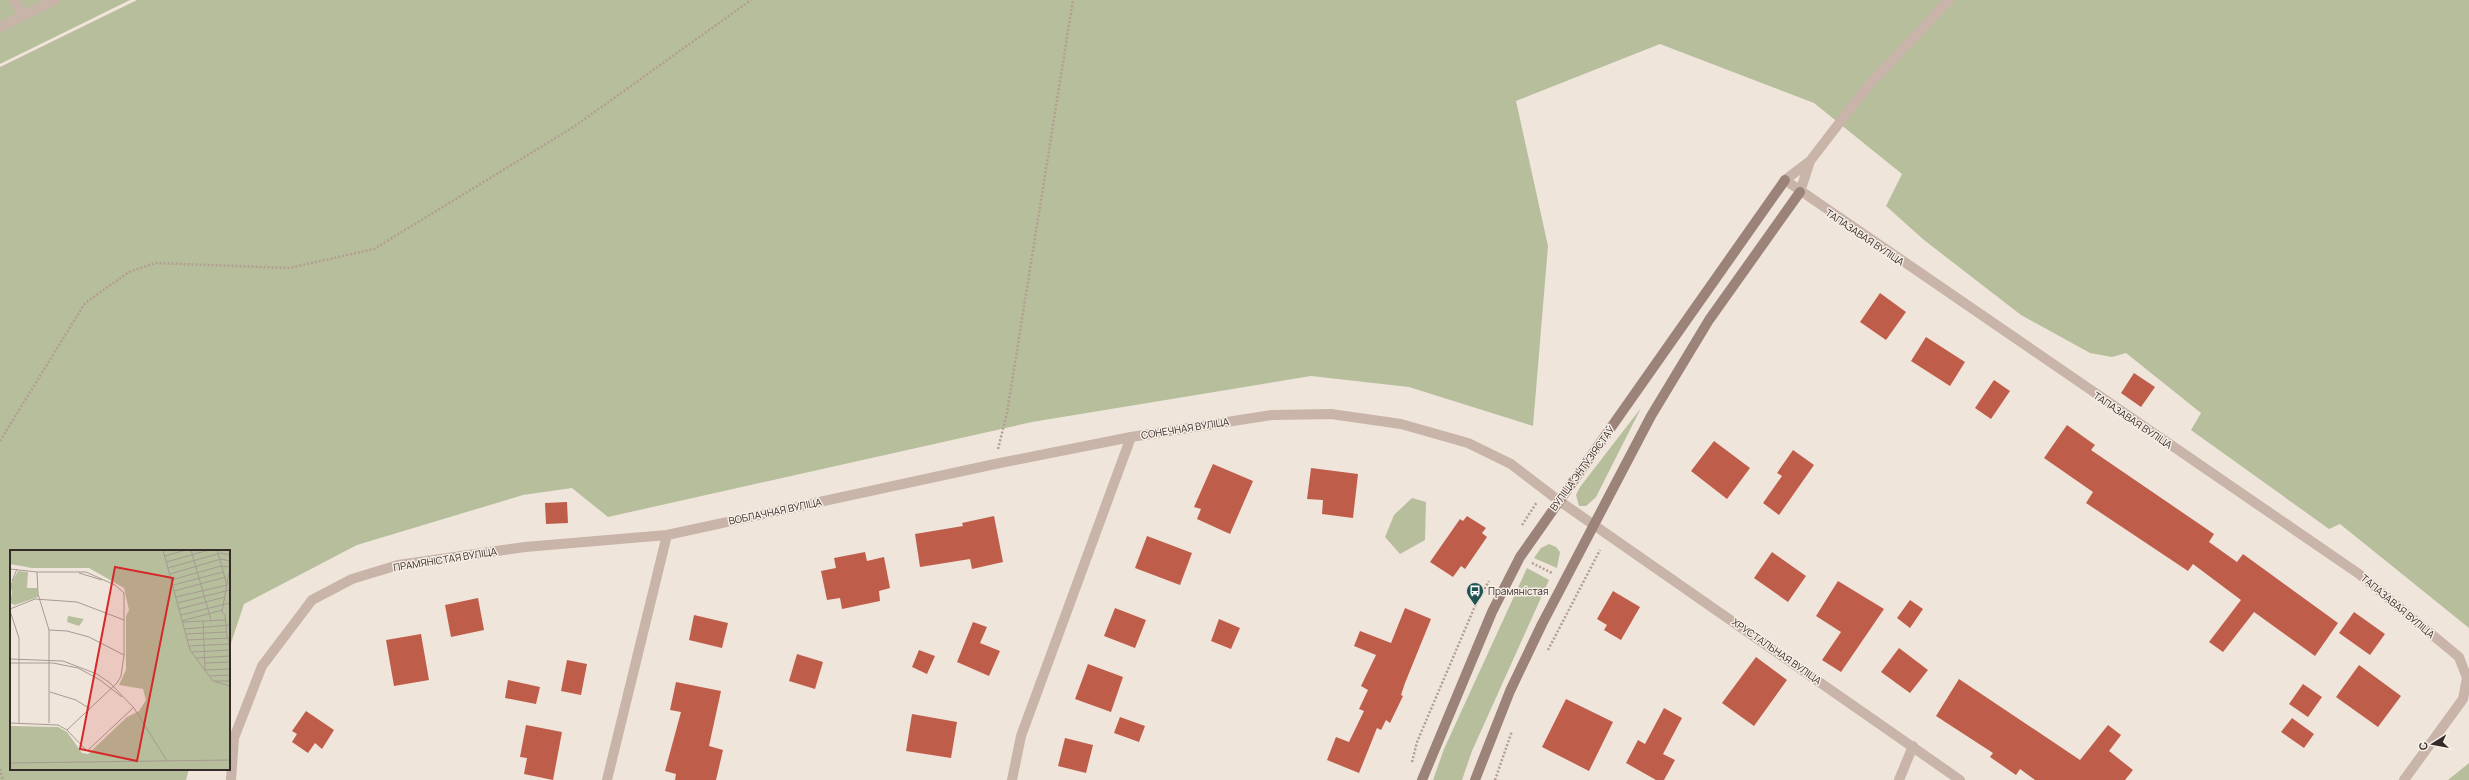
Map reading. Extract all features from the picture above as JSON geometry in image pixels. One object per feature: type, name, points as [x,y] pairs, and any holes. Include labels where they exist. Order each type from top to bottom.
[{"type":"street","points":[[15,0],[23,16]]},
{"type":"street","points":[[0,27],[55,0]]},
{"type":"street","points":[[1785,180],[1810,162],[1867,87],[1949,0]]},
{"type":"street","points":[[1476,780],[1510,691],[1592,524],[1651,416],[1709,320],[1800,192],[1810,162]]},
{"type":"street","name":"ТАПАЗАВАЯ ВУЛІЦА","points":[[1785,180],[1800,192],[2359,574],[2459,657],[2467,678],[2464,699],[2404,780]]},
{"type":"street","name":"ВУЛІЦА ЭНТУЗІЯСТАЎ","points":[[1422,780],[1492,612],[1520,557],[1558,500],[1696,308],[1785,180]]},
{"type":"street","name":"СОНЕЧНАЯ ВУЛІЦА","points":[[1012,780],[1021,736],[1131,437],[1272,415],[1331,414],[1401,424],[1468,443],[1511,464],[1592,524]]},
{"type":"street","name":"ВОБЛАЧНАЯ ВУЛІЦА","points":[[667,535],[995,464],[1131,437]]},
{"type":"street","name":"ХРУСТАЛЬНАЯ ВУЛІЦА","points":[[1592,524],[1960,780]]},
{"type":"street","points":[[607,780],[667,535]]},
{"type":"street","name":"ПРАМЯНІСТАЯ ВУЛІЦА","points":[[231,780],[234,738],[262,666],[312,600],[352,579],[398,565],[525,547],[667,535]]},
{"type":"street","points":[[1899,780],[1913,746]]},
{"type":"path","points":[[0,441],[85,303],[129,272],[155,263],[289,268],[374,248],[575,126],[751,0]]},
{"type":"path","points":[[995,464],[1007,413],[1073,0]]},
{"type":"path","points":[[1547,652],[1608,534]]},
{"type":"path","points":[[1520,557],[1581,587]]},
{"type":"path","points":[[1495,780],[1513,728]]},
{"type":"path","points":[[0,769],[3,780]]},
{"type":"green space","points":[[0,0],[130,0],[0,64]]},
{"type":"green space","points":[[137,0],[2469,0],[2469,628],[2340,524],[2329,529],[2191,430],[2201,413],[2126,353],[2112,357],[2090,353],[2021,315],[1924,240],[1886,206],[1902,174],[1814,103],[1660,44],[1516,101],[1548,246],[1533,426],[1409,387],[1311,376],[1032,422],[608,517],[572,488],[523,495],[357,545],[244,604],[230,646],[230,550],[10,550],[10,770],[189,770],[186,780],[0,780],[0,67]]},
{"type":"green space","points":[[1641,408],[1596,497],[1586,506],[1579,506],[1576,495],[1580,487]]},
{"type":"green space","points":[[1412,498],[1426,502],[1425,540],[1400,554],[1385,537],[1394,515]]},
{"type":"green space","points":[[1549,544],[1556,547],[1560,552],[1557,568],[1534,558],[1541,548]]},
{"type":"green space","points":[[1527,568],[1549,580],[1472,751],[1462,780],[1433,780],[1444,749]]},
{"type":"green space","points":[[2469,763],[2469,780],[2448,780]]},
{"type":"building","points":[[1880,293],[1906,312],[1886,340],[1860,322]]},
{"type":"building","points":[[1926,337],[1965,362],[1950,386],[1911,361]]},
{"type":"building","points":[[2134,373],[2155,387],[2141,407],[2121,393]]},
{"type":"building","points":[[1994,380],[2010,391],[1991,419],[1975,408]]},
{"type":"building","points":[[2067,425],[2095,445],[2091,450],[2214,534],[2209,542],[2237,562],[2243,554],[2338,623],[2315,656],[2254,612],[2223,652],[2209,642],[2241,600],[2193,564],[2188,571],[2086,503],[2093,492],[2044,458]]},
{"type":"building","points":[[1714,441],[1750,468],[1727,499],[1691,471]]},
{"type":"building","points":[[1793,450],[1814,465],[1779,515],[1763,503],[1782,476],[1777,473]]},
{"type":"building","points":[[1213,464],[1253,481],[1230,534],[1197,519],[1201,509],[1194,507]]},
{"type":"building","points":[[1311,468],[1358,474],[1353,518],[1322,514],[1323,500],[1307,499]]},
{"type":"building","points":[[567,502],[568,523],[546,524],[545,503]]},
{"type":"building","points":[[994,516],[1003,562],[972,569],[970,559],[920,567],[915,534],[963,526],[962,523]]},
{"type":"building","points":[[1467,516],[1486,528],[1482,533],[1487,537],[1465,569],[1461,566],[1453,577],[1430,562],[1460,519],[1463,521]]},
{"type":"building","points":[[1147,536],[1192,553],[1180,585],[1135,568]]},
{"type":"building","points":[[865,552],[867,561],[884,557],[890,588],[879,591],[880,601],[842,609],[840,598],[827,600],[821,571],[836,568],[834,558]]},
{"type":"building","points":[[1772,552],[1806,576],[1788,602],[1754,578]]},
{"type":"building","points":[[1838,581],[1884,609],[1841,672],[1822,660],[1841,632],[1816,616]]},
{"type":"building","points":[[1613,591],[1640,607],[1621,640],[1604,630],[1607,625],[1597,619]]},
{"type":"building","points":[[478,598],[484,630],[451,637],[445,605]]},
{"type":"building","points":[[1910,600],[1923,609],[1910,628],[1897,618]]},
{"type":"building","points":[[1115,608],[1146,620],[1135,648],[1104,636]]},
{"type":"building","points":[[1405,608],[1431,619],[1405,683],[1401,695],[1403,696],[1390,723],[1386,720],[1381,730],[1377,728],[1359,773],[1327,760],[1336,737],[1349,742],[1364,711],[1359,709],[1368,690],[1361,686],[1376,655],[1354,646],[1360,631],[1391,643]]},
{"type":"building","points":[[2354,612],[2385,634],[2370,655],[2339,633]]},
{"type":"building","points":[[694,615],[728,623],[722,648],[689,640]]},
{"type":"building","points":[[1219,619],[1240,628],[1231,649],[1211,641]]},
{"type":"building","points":[[973,622],[987,627],[980,643],[1000,651],[989,676],[957,662]]},
{"type":"building","points":[[421,634],[429,680],[394,686],[386,640]]},
{"type":"building","points":[[1899,648],[1928,670],[1910,693],[1881,672]]},
{"type":"building","points":[[919,650],[935,656],[927,674],[912,667]]},
{"type":"building","points":[[797,654],[823,662],[815,689],[789,681]]},
{"type":"building","points":[[1756,657],[1787,680],[1754,726],[1722,703]]},
{"type":"building","points":[[567,660],[587,664],[581,695],[561,691]]},
{"type":"building","points":[[1088,664],[1123,677],[1111,712],[1075,699]]},
{"type":"building","points":[[2359,665],[2401,696],[2378,727],[2336,697]]},
{"type":"building","points":[[1959,679],[2080,760],[2108,725],[2121,735],[2109,751],[2133,770],[2125,780],[2035,780],[2020,769],[2016,775],[1990,757],[1993,753],[1936,716]]},
{"type":"building","points":[[508,680],[540,687],[536,704],[505,698]]},
{"type":"building","points":[[676,682],[721,691],[709,746],[723,750],[716,780],[675,780],[676,774],[665,771],[681,712],[670,710]]},
{"type":"building","points":[[2303,684],[2322,697],[2308,717],[2289,704]]},
{"type":"building","points":[[1566,699],[1613,722],[1589,771],[1542,747]]},
{"type":"building","points":[[1664,708],[1682,718],[1663,754],[1675,760],[1664,780],[1656,780],[1626,763],[1638,740],[1645,744]]},
{"type":"building","points":[[306,711],[334,730],[322,749],[315,743],[308,753],[292,742],[297,734],[292,731]]},
{"type":"building","points":[[912,714],[957,722],[951,758],[906,751]]},
{"type":"building","points":[[1120,717],[1145,726],[1139,742],[1114,733]]},
{"type":"building","points":[[2292,718],[2314,734],[2304,748],[2281,732]]},
{"type":"building","points":[[526,725],[562,732],[553,780],[524,774],[527,758],[520,757]]},
{"type":"building","points":[[1065,738],[1093,745],[1086,773],[1058,766]]},
{"type":"place","name":"Прамяністая","points":[[1475,606]]}]
